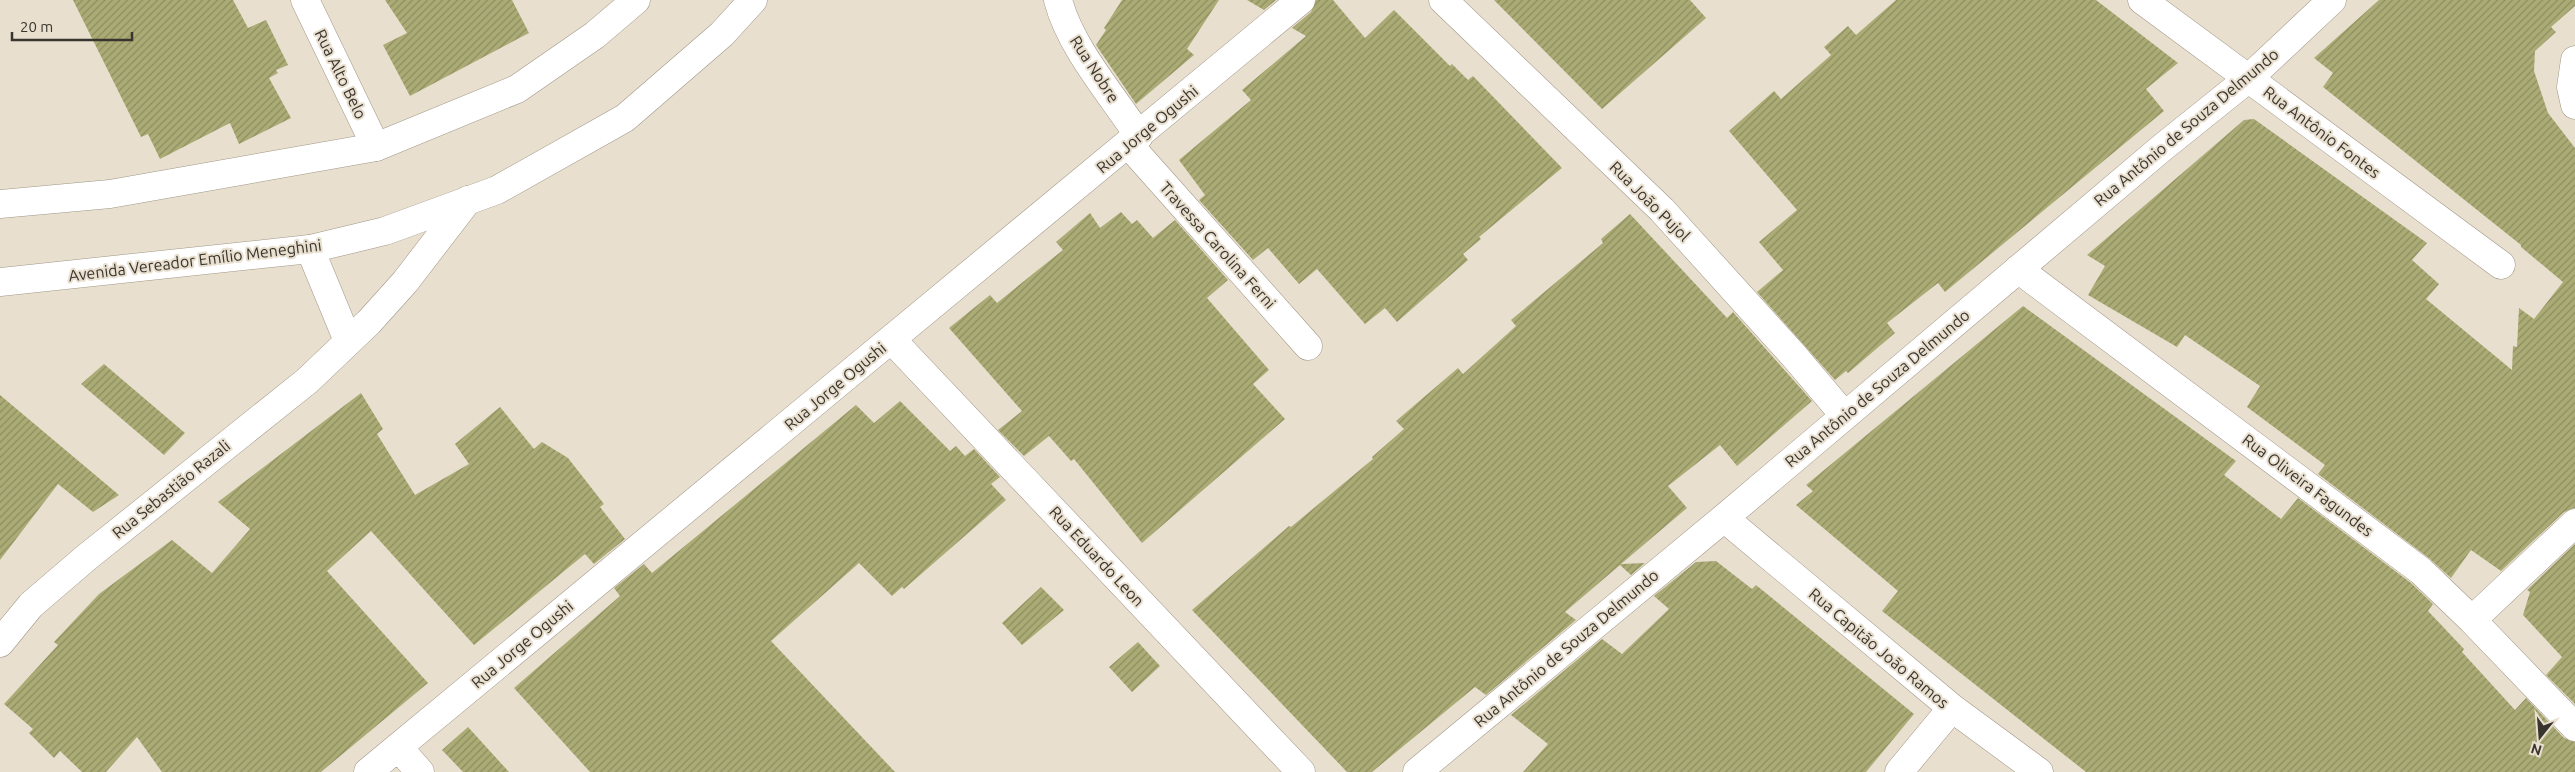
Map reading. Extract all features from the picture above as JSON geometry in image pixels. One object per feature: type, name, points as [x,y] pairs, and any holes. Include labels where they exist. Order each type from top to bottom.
[{"type":"street","name":"Rua Alto Belo","points":[[305,0],[376,147]]},
{"type":"street","points":[[0,204],[110,194],[376,147],[517,90],[595,35],[636,0]]},
{"type":"street","name":"Avenida Vereador Emílio Meneghini","points":[[0,282],[310,249],[385,231],[497,190],[625,118],[722,34],[753,0]]},
{"type":"street","name":"Rua Nobre","points":[[1058,0],[1062,18],[1134,140]]},
{"type":"street","name":"Rua Jorge Ogushi","points":[[368,772],[1301,0]]},
{"type":"street","name":"Rua João Pujol","points":[[1443,0],[1662,210],[1796,357],[1844,415]]},
{"type":"street","name":"Rua Antônio Fontes","points":[[2142,0],[2501,265]]},
{"type":"street","name":"Rua Antônio de Souza Delmundo","points":[[1417,772],[1724,518],[2018,269],[2249,78],[2332,0]]},
{"type":"street","points":[[2575,60],[2571,87],[2575,105]]},
{"type":"street","name":"Travessa Carolina Ferni","points":[[1134,140],[1308,346]]},
{"type":"street","name":"Rua Sebastião Razali","points":[[0,643],[31,605],[198,466],[307,381],[369,322],[405,282],[468,200]]},
{"type":"street","points":[[310,249],[348,342]]},
{"type":"street","name":"Rua Oliveira Fagundes","points":[[2018,269],[2421,571],[2472,620],[2575,727]]},
{"type":"street","name":"Rua Eduardo Leon","points":[[892,340],[1301,772]]},
{"type":"street","name":"Rua Capitão João Ramos","points":[[1724,518],[1952,708],[2039,772]]},
{"type":"street","points":[[2472,620],[2575,523]]},
{"type":"street","points":[[1899,772],[1952,708]]},
{"type":"street","points":[[398,747],[420,772]]},
{"type":"building","points":[[73,0],[233,0],[248,28],[266,20],[288,65],[276,70],[278,73],[269,78],[291,118],[239,144],[230,123],[160,159],[148,134],[141,137]]},
{"type":"building","points":[[385,0],[512,0],[529,33],[410,96],[383,45],[407,33]]},
{"type":"building","points":[[1122,0],[1219,0],[1187,49],[1194,55],[1136,104],[1096,45],[1106,30],[1104,28]]},
{"type":"building","points":[[1247,0],[1276,0],[1264,10]]},
{"type":"building","points":[[1316,0],[1333,0],[1365,38],[1394,10],[1450,66],[1452,64],[1468,80],[1473,76],[1562,168],[1479,237],[1481,239],[1463,254],[1468,260],[1397,322],[1385,308],[1365,324],[1317,269],[1299,284],[1268,248],[1253,260],[1199,200],[1205,195],[1179,160],[1251,100],[1242,90],[1306,36],[1292,28],[1311,12]]},
{"type":"building","points":[[1494,0],[1690,0],[1706,18],[1602,109]]},
{"type":"building","points":[[1896,0],[2096,0],[2178,63],[2146,89],[2164,111],[1945,292],[1938,283],[1887,323],[1895,333],[1848,373],[1846,371],[1835,380],[1757,292],[1783,270],[1759,242],[1797,210],[1729,131],[1774,91],[1781,99],[1831,55],[1824,47],[1848,26],[1856,35]]},
{"type":"building","points":[[2379,0],[2575,0],[2575,6],[2551,27],[2556,32],[2535,51],[2534,71],[2548,113],[2575,148],[2575,508],[2564,512],[2501,571],[2471,550],[2451,578],[2430,559],[2318,474],[2325,465],[2247,407],[2260,386],[2185,335],[2177,347],[2088,295],[2105,266],[2087,255],[2244,120],[2254,119],[2427,243],[2412,260],[2439,284],[2426,299],[2512,370],[2513,346],[2517,347],[2519,308],[2534,319],[2563,282],[2521,247],[2521,245],[2323,87],[2333,73],[2314,58]]},
{"type":"building","points":[[1121,212],[1132,224],[1137,220],[1153,238],[1175,220],[1228,280],[1207,298],[1269,370],[1253,384],[1285,419],[1142,543],[1074,459],[1071,461],[1049,436],[1024,456],[998,430],[1022,411],[949,328],[990,295],[997,303],[1063,250],[1056,242],[1090,213],[1100,228]]},
{"type":"building","points":[[1630,214],[1727,318],[1733,312],[1812,401],[1737,466],[1720,445],[1668,486],[1687,508],[1621,564],[1645,563],[1631,575],[1620,565],[1565,612],[1576,620],[1486,695],[1475,687],[1372,772],[1347,772],[1192,610],[1289,526],[1291,527],[1373,459],[1372,457],[1404,429],[1396,421],[1458,368],[1463,374],[1516,326],[1511,320],[1603,243],[1601,239]]},
{"type":"building","points":[[2023,306],[2236,461],[2224,475],[2281,519],[2298,498],[2411,583],[2433,604],[2428,611],[2464,649],[2462,652],[2515,710],[2526,698],[2564,738],[2575,742],[2575,772],[2086,772],[1882,611],[1898,591],[1796,505],[1813,491],[1806,485]]},
{"type":"building","points":[[104,364],[185,433],[164,455],[81,384]]},
{"type":"building","points":[[361,393],[383,429],[377,434],[415,495],[469,464],[455,444],[500,407],[534,449],[542,442],[568,458],[604,504],[600,507],[625,539],[594,564],[585,554],[474,645],[371,531],[327,571],[428,683],[321,772],[162,772],[137,737],[106,772],[82,772],[60,751],[54,758],[29,733],[33,729],[4,704],[58,645],[54,642],[99,594],[172,540],[212,573],[250,529],[218,502]]},
{"type":"building","points":[[0,395],[119,495],[93,512],[58,484],[0,560]]},
{"type":"building","points":[[900,401],[950,451],[956,446],[965,456],[974,449],[1000,477],[991,484],[1006,500],[904,589],[902,587],[892,596],[859,563],[771,641],[895,772],[590,772],[514,688],[620,596],[614,588],[644,564],[652,573],[856,405],[874,423]]},
{"type":"building","points":[[2575,544],[2575,704],[2546,675],[2562,657],[2523,615],[2530,592],[2527,590]]},
{"type":"building","points":[[1716,561],[1752,589],[1756,585],[1914,714],[1866,772],[1523,772],[1548,744],[1511,715],[1602,639],[1622,654],[1669,609],[1654,596],[1696,562]]},
{"type":"building","points":[[1041,587],[1064,610],[1022,645],[1002,623]]},
{"type":"building","points":[[1138,642],[1160,666],[1132,692],[1109,667]]},
{"type":"building","points":[[468,727],[509,772],[463,772],[442,750]]}]
